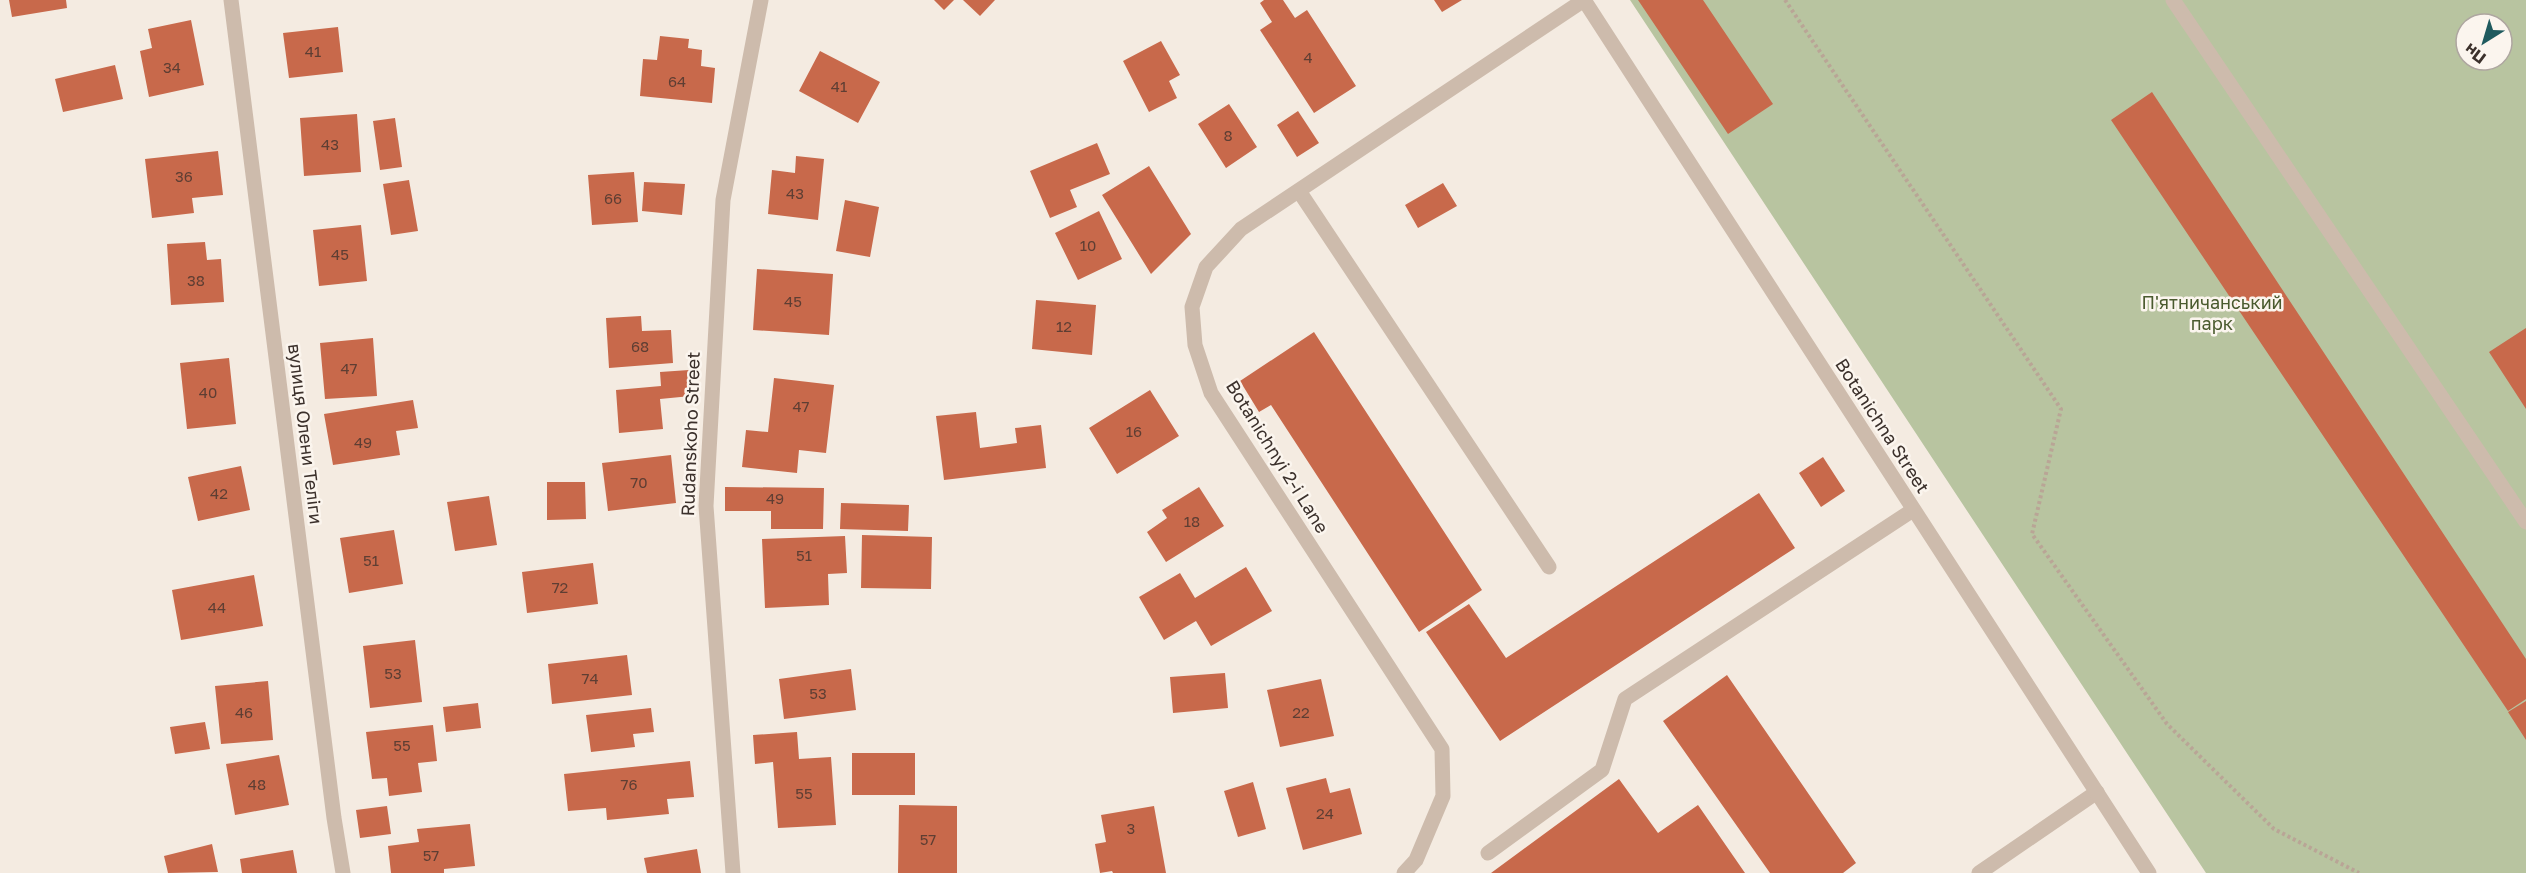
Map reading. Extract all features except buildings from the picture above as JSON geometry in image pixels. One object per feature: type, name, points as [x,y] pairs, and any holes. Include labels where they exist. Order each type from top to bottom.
[{"type":"street","name":"вулиця Олени Теліги","points":[[231,0],[334,818],[343,873]]},
{"type":"street","name":"Botanichnyi 2-i Lane","points":[[1404,873],[1416,860],[1443,796],[1442,749],[1211,393],[1195,345],[1192,307],[1206,267],[1241,229],[1584,0]]},
{"type":"street","name":"Botanichna Street","points":[[1584,0],[2149,873]]},
{"type":"street","points":[[2173,0],[2526,522]]},
{"type":"street","name":"Rudanskoho Street","points":[[733,873],[705,506],[723,200],[763,1]]},
{"type":"street","points":[[1299,191],[1548,567]]},
{"type":"street","points":[[1488,853],[1602,770],[1625,699],[1913,510]]},
{"type":"street","points":[[1979,873],[2097,792]]},
{"type":"path","points":[[1785,0],[2061,409],[2032,534],[2167,724],[2274,829],[2359,873]]},
{"type":"green space","name":"П'ятничанський парк","points":[[1630,0],[2526,0],[2526,873],[2206,873]]}]
